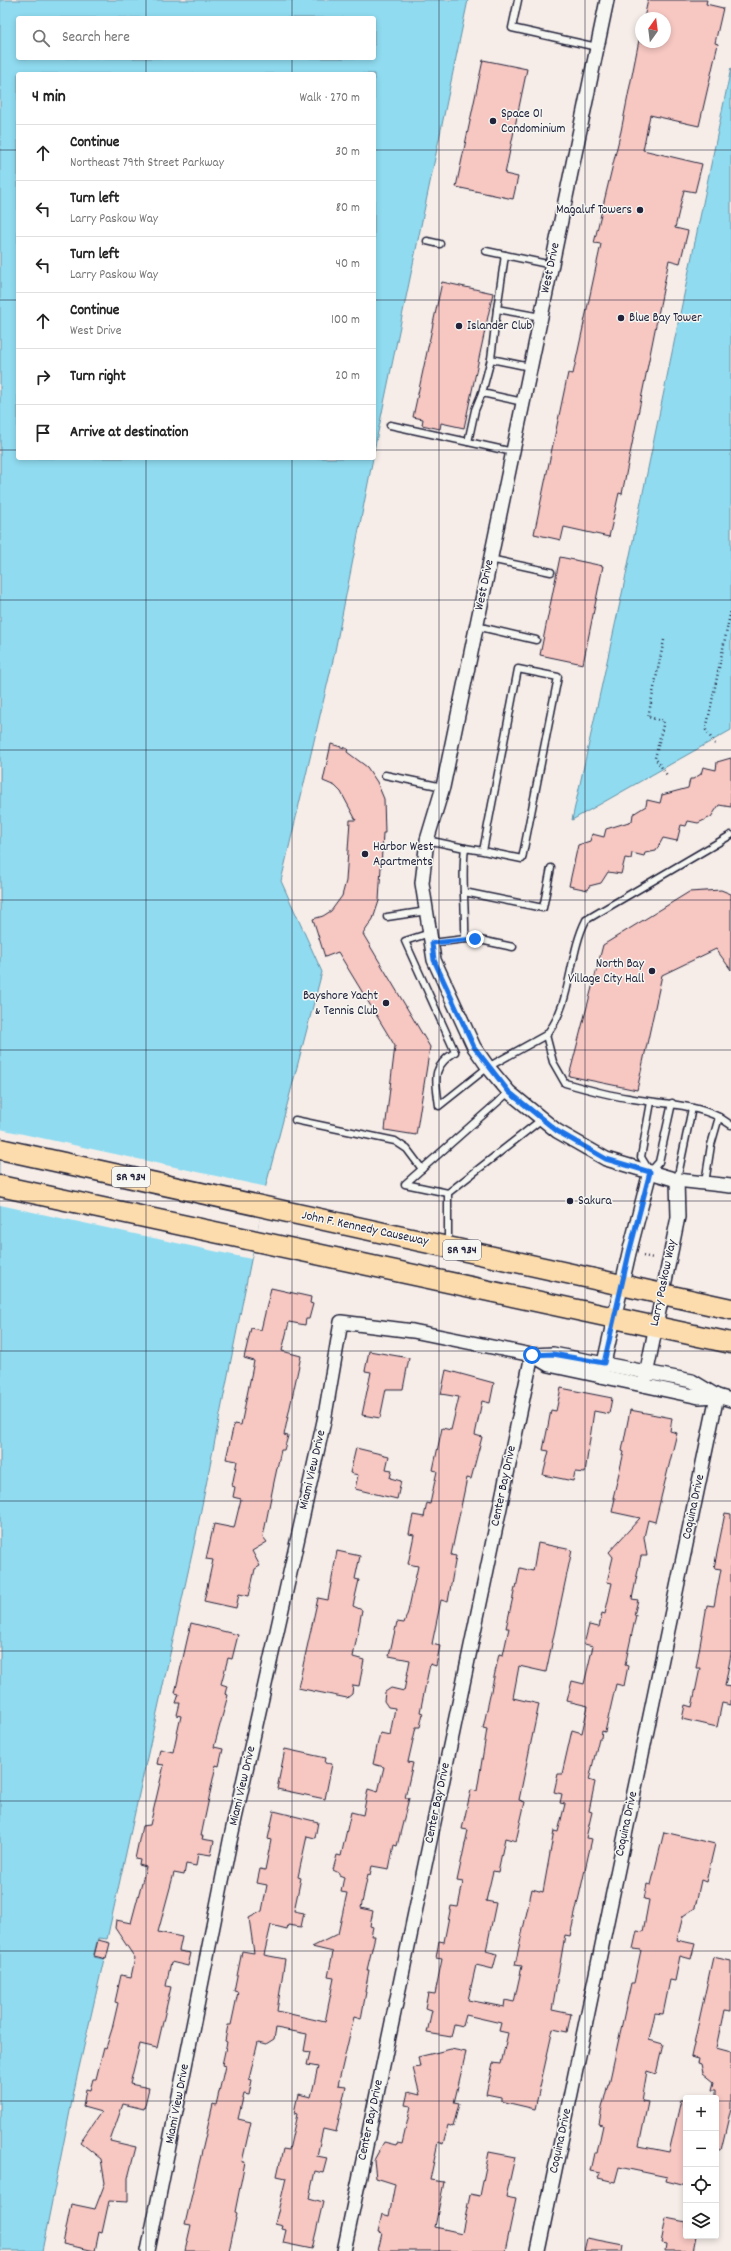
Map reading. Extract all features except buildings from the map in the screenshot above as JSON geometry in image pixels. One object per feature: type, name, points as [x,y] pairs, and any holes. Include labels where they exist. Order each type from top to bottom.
[{"type":"main road","name":"John F. Kennedy Causeway","points":[[0,1149],[731,1309]]},
{"type":"main road","points":[[0,1186],[731,1343]]},
{"type":"street","name":"West Drive","points":[[607,0],[442,786],[427,840],[422,884],[434,960],[474,1047],[488,1067],[509,1092],[557,1131],[606,1159],[650,1172]]},
{"type":"street","points":[[603,1370],[614,1318],[650,1172],[677,1180],[731,1186]]},
{"type":"street","name":"Larry Paskow Way","points":[[644,1385],[678,1218],[677,1180]]},
{"type":"street","name":"Miami View Drive","points":[[148,2251],[230,1841],[324,1421],[341,1322],[413,1331],[532,1355]]},
{"type":"street","points":[[532,1355],[550,1365],[647,1372],[692,1381],[717,1396],[731,1400]]},
{"type":"street","name":"Center Bay Drive","points":[[344,2251],[532,1355]]},
{"type":"street","points":[[603,1370],[644,1385],[699,1397],[717,1396]]},
{"type":"street","name":"Coquina Drive","points":[[538,2251],[717,1396]]},
{"type":"lane","points":[[518,0],[512,28],[597,48]]},
{"type":"lane","points":[[427,241],[440,244]]},
{"type":"lane","points":[[486,251],[552,264]]},
{"type":"lane","points":[[468,442],[475,410],[482,393],[491,359],[506,255]]},
{"type":"lane","points":[[497,309],[541,317]]},
{"type":"lane","points":[[491,359],[530,367]]},
{"type":"lane","points":[[482,393],[523,402]]},
{"type":"lane","points":[[390,426],[513,452]]},
{"type":"lane","points":[[490,559],[551,572]]},
{"type":"lane","points":[[476,626],[536,640]]},
{"type":"lane","points":[[427,840],[522,859],[558,678],[518,669],[483,851]]},
{"type":"lane","points":[[385,775],[442,786]]},
{"type":"lane","points":[[513,947],[475,939],[431,938],[405,941],[455,1052],[443,1060],[435,1075],[439,1106],[488,1067],[546,1035],[560,1015],[578,935],[586,920],[731,835]]},
{"type":"lane","points":[[465,939],[463,866],[466,848]]},
{"type":"lane","points":[[464,892],[543,908],[550,868]]},
{"type":"lane","points":[[387,917],[427,911]]},
{"type":"lane","points":[[546,1035],[553,1062],[565,1083],[651,1102],[672,1103],[692,1108],[730,1122]]},
{"type":"lane","points":[[448,1193],[405,1184],[509,1092]]},
{"type":"lane","points":[[651,1102],[642,1156],[650,1172],[659,1162],[672,1103]]},
{"type":"lane","points":[[677,1180],[692,1108]]},
{"type":"lane","points":[[705,1182],[711,1145],[719,1117]]},
{"type":"lane","points":[[448,1193],[542,1119]]},
{"type":"lane","points":[[295,1120],[395,1141],[407,1149],[422,1169]]},
{"type":"lane","points":[[448,1193],[448,1247]]},
{"type":"path","points":[[714,744],[706,730],[731,610]]},
{"type":"path","points":[[664,640],[648,718],[664,721],[656,758],[667,775]]},
{"type":"path","points":[[642,1256],[654,1258]]},
{"type":"water","points":[[0,0],[468,0],[376,441],[376,72],[16,72],[16,460],[373,460],[334,656],[281,881],[322,972],[266,1185],[194,1545],[107,1939],[98,1938],[93,1957],[104,1959],[76,2081],[42,2251],[0,2251]]},
{"type":"water","points":[[731,68],[731,730],[572,820],[623,589]]},
{"type":"pier","points":[[0,1129],[267,1187],[251,1259],[0,1205]]},
{"type":"place","name":"Space 01 Condominium","points":[[493,121]]},
{"type":"place","name":"Magaluf Towers","points":[[640,210]]},
{"type":"place","name":"Blue Bay Tower","points":[[621,318]]},
{"type":"place","name":"Islander Club","points":[[459,326]]},
{"type":"place","name":"Harbor West Apartments","points":[[365,854]]},
{"type":"place","name":"North Bay Village City Hall","points":[[652,971]]},
{"type":"place","name":"Bayshore Yacht & Tennis Club","points":[[386,1003]]},
{"type":"place","name":"Sakura","points":[[570,1201]]},
{"type":"route","points":[[475,939],[432,943],[434,960],[474,1047],[488,1067],[509,1092],[557,1131],[606,1159],[650,1172],[629,1253],[604,1363],[553,1354],[532,1355]]}]
